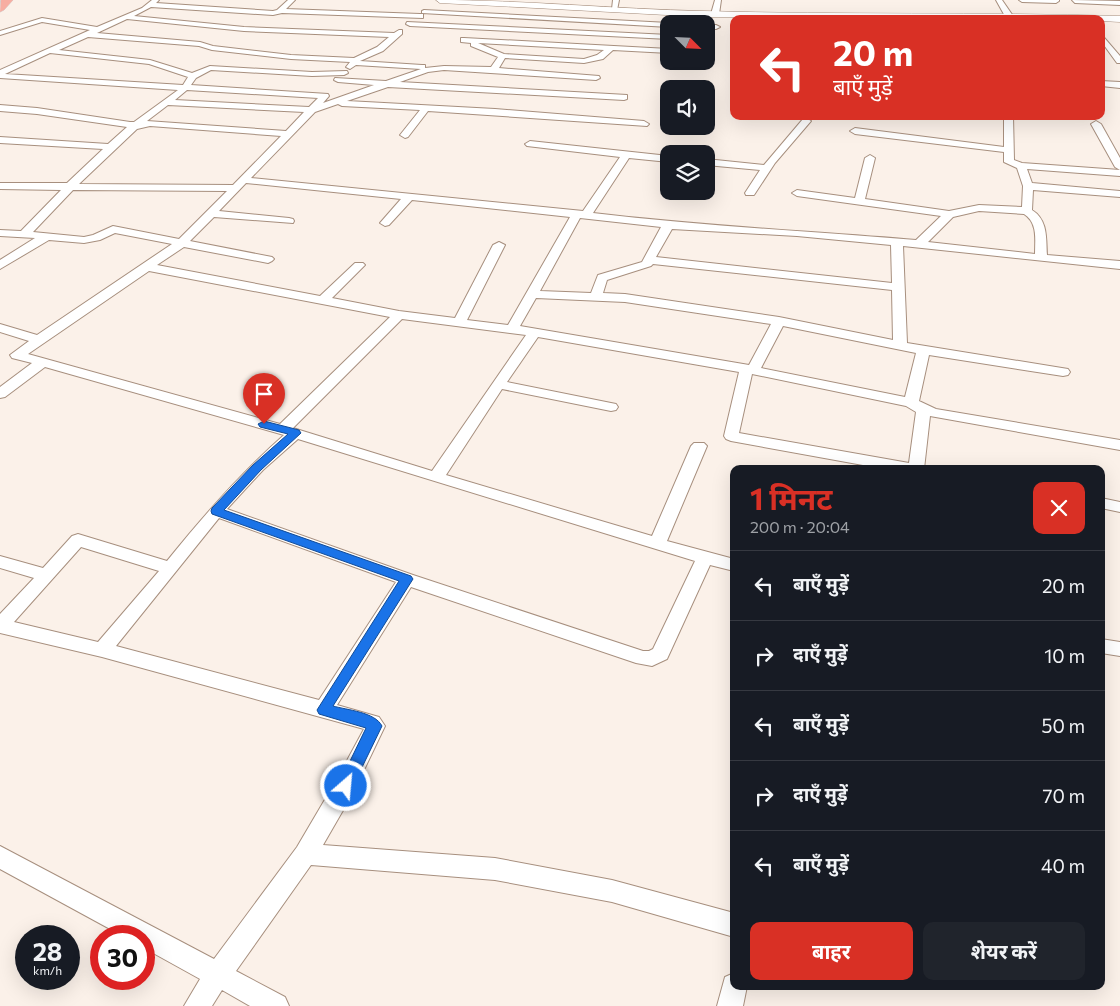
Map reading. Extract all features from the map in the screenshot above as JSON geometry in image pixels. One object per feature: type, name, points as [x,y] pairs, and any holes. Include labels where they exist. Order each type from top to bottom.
[{"type":"highway","points":[[0,8],[6,0]]},
{"type":"street","points":[[0,0],[6,0]]},
{"type":"street","points":[[280,11],[292,0]]},
{"type":"street","points":[[730,564],[657,544],[289,431],[18,354],[182,243],[355,62],[380,48],[438,0],[615,5],[715,14],[777,15]]},
{"type":"street","points":[[715,14],[718,0]]},
{"type":"street","points":[[999,0],[1008,15]]},
{"type":"street","points":[[1022,0],[1056,1]]},
{"type":"street","points":[[1074,0],[1120,3]]},
{"type":"street","points":[[1074,0],[1086,15]]},
{"type":"street","points":[[2,77],[48,51],[124,18],[153,2],[273,13],[280,11],[422,14],[660,25]]},
{"type":"street","points":[[217,26],[239,11]]},
{"type":"street","points":[[124,18],[297,32],[395,35]]},
{"type":"street","points":[[1105,19],[1120,19]]},
{"type":"street","points":[[0,33],[42,20],[96,29]]},
{"type":"street","points":[[410,24],[660,37]]},
{"type":"street","points":[[0,25],[19,28]]},
{"type":"street","points":[[441,25],[436,30],[503,56],[588,61],[600,57],[612,47]]},
{"type":"street","points":[[85,34],[192,44],[291,57],[596,78]]},
{"type":"street","points":[[464,40],[660,50]]},
{"type":"street","points":[[1105,41],[1120,61]]},
{"type":"street","points":[[48,51],[150,62],[192,76]]},
{"type":"street","points":[[493,70],[503,56]]},
{"type":"street","points":[[161,65],[312,74],[344,74]]},
{"type":"street","points":[[24,234],[136,124],[185,87],[192,76],[210,68]]},
{"type":"street","points":[[165,102],[311,110],[427,70],[444,68]]},
{"type":"street","points":[[2,77],[185,87],[331,88],[387,84],[624,97]]},
{"type":"street","points":[[1105,83],[1120,85]]},
{"type":"street","points":[[335,102],[644,124]]},
{"type":"street","points":[[0,108],[136,124],[150,123],[288,134]]},
{"type":"street","points":[[405,135],[426,108]]},
{"type":"street","points":[[1008,120],[1010,164],[1120,173]]},
{"type":"street","points":[[750,193],[766,168],[806,121]]},
{"type":"street","points":[[1096,124],[1120,167]]},
{"type":"street","points":[[855,131],[1008,150]]},
{"type":"street","points":[[0,140],[112,147]]},
{"type":"street","points":[[530,144],[660,158]]},
{"type":"street","points":[[512,328],[531,294],[582,214],[626,155]]},
{"type":"street","points":[[859,202],[870,158]]},
{"type":"street","points":[[715,163],[766,168]]},
{"type":"street","points":[[1021,166],[1028,186],[1027,211]]},
{"type":"street","points":[[243,180],[582,214],[668,225],[897,242],[1120,265]]},
{"type":"street","points":[[0,186],[235,188]]},
{"type":"street","points":[[1028,186],[1120,194]]},
{"type":"street","points":[[797,193],[949,214],[979,208],[1027,211],[1036,216],[1039,221],[1041,258]]},
{"type":"street","points":[[385,223],[410,196]]},
{"type":"street","points":[[210,213],[289,222]]},
{"type":"street","points":[[919,244],[949,214]]},
{"type":"street","points":[[596,297],[602,278],[645,265],[668,225]]},
{"type":"street","points":[[0,233],[84,240],[96,238],[113,228],[268,259]]},
{"type":"street","points":[[0,265],[47,236]]},
{"type":"street","points":[[897,242],[900,345]]},
{"type":"street","points":[[459,322],[498,245]]},
{"type":"street","points":[[649,260],[899,287]]},
{"type":"street","points":[[323,300],[359,265]]},
{"type":"street","points":[[147,266],[399,315],[512,328],[750,369],[917,407],[1120,445]]},
{"type":"street","points":[[531,294],[596,297],[671,304],[779,321],[923,350],[1063,372]]},
{"type":"street","points":[[102,650],[216,511],[399,315]]},
{"type":"street","points":[[779,321],[750,369],[731,436],[893,465]]},
{"type":"street","points":[[0,328],[39,340]]},
{"type":"street","points":[[436,477],[534,332]]},
{"type":"street","points":[[915,465],[917,407],[923,350]]},
{"type":"street","points":[[0,394],[43,362]]},
{"type":"street","points":[[498,384],[611,407]]},
{"type":"street","points":[[657,544],[699,446]]},
{"type":"street","points":[[1105,505],[1120,507]]},
{"type":"street","points":[[216,511],[407,579],[643,658],[652,659],[660,654],[705,558]]},
{"type":"street","points":[[171,568],[78,540],[0,626],[102,650],[372,723],[375,726],[346,786],[305,854],[197,1006]]},
{"type":"street","points":[[0,562],[46,575]]},
{"type":"street","points":[[324,710],[407,579]]},
{"type":"street","points":[[305,854],[495,869],[612,891],[730,923]]},
{"type":"street","points":[[0,858],[276,1006]]},
{"type":"street","points":[[730,1006],[733,990]]},
{"type":"route","points":[[264,424],[296,433],[257,467],[216,511],[407,579],[344,675],[324,710],[366,721],[375,726],[346,786]]}]
